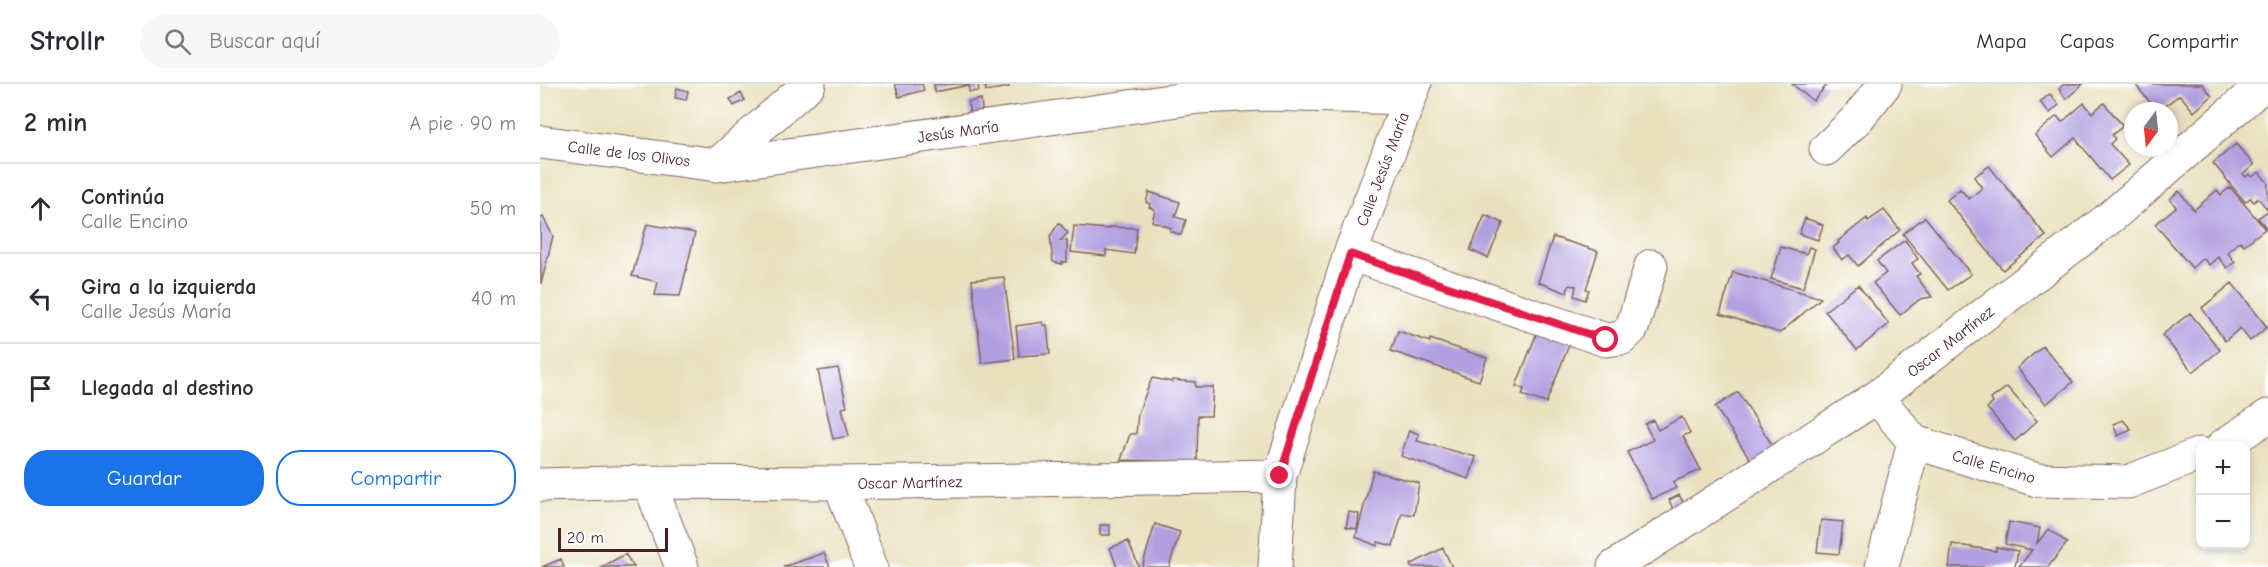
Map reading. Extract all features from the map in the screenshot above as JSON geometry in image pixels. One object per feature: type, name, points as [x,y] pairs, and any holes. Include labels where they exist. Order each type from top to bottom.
[{"type":"street","points":[[717,165],[809,84]]},
{"type":"street","points":[[1826,149],[1857,119],[1885,84]]},
{"type":"street","name":"Oscar Martínez","points":[[1614,567],[1877,397],[2112,216],[2264,84]]},
{"type":"street","points":[[1209,91],[1263,94],[1412,91]]},
{"type":"street","name":"Jesús María","points":[[717,165],[1209,91]]},
{"type":"street","name":"Calle Jesús María","points":[[1275,567],[1280,476],[1350,254],[1412,91]]},
{"type":"street","name":"Calle de los Olivos","points":[[540,142],[717,165]]},
{"type":"street","points":[[1350,254],[1606,340],[1622,338],[1632,328],[1651,266]]},
{"type":"street","points":[[1877,397],[1914,442],[1882,567]]},
{"type":"street","points":[[2230,441],[2268,416]]},
{"type":"street","name":"Calle Encino","points":[[1914,442],[2037,480],[2128,482],[2196,456]]},
{"type":"street","name":"Oscar Martínez","points":[[540,485],[1280,476]]},
{"type":"street","points":[[649,482],[682,567]]},
{"type":"street","points":[[840,483],[871,567]]},
{"type":"building","points":[[895,84],[922,84],[924,90],[899,97]]},
{"type":"building","points":[[934,84],[978,84],[979,91],[969,92],[969,85],[935,92]]},
{"type":"building","points":[[985,84],[1009,84],[1009,87],[986,91]]},
{"type":"building","points":[[1792,84],[1823,84],[1826,86],[1813,101]]},
{"type":"building","points":[[2064,84],[2083,84],[2066,99],[2059,89]]},
{"type":"building","points":[[2135,84],[2202,84],[2212,96],[2194,112],[2180,95],[2170,102],[2150,102]]},
{"type":"building","points":[[677,88],[688,91],[686,100],[675,98]]},
{"type":"building","points":[[741,93],[745,100],[734,106],[730,99]]},
{"type":"building","points":[[2050,94],[2059,105],[2050,113],[2040,102]]},
{"type":"building","points":[[981,99],[983,119],[971,120],[968,102]]},
{"type":"building","points":[[2084,103],[2092,113],[2104,103],[2123,126],[2112,135],[2115,139],[2110,144],[2129,165],[2110,180],[2075,138],[2053,157],[2035,135],[2057,116],[2062,122]]},
{"type":"building","points":[[2236,144],[2254,165],[2243,174],[2246,177],[2249,174],[2252,177],[2259,172],[2268,183],[2268,210],[2258,198],[2254,202],[2250,198],[2245,202],[2213,163]]},
{"type":"building","points":[[1989,166],[2046,236],[2003,270],[1947,200],[1960,189],[1969,199],[1982,188],[1974,177]]},
{"type":"building","points":[[2230,187],[2265,229],[2244,245],[2240,241],[2227,252],[2235,262],[2227,268],[2218,257],[2209,265],[2203,258],[2192,268],[2155,224],[2176,207],[2170,199],[2179,191],[2194,210],[2217,190],[2221,195]]},
{"type":"building","points":[[1149,192],[1180,202],[1175,217],[1186,220],[1181,235],[1170,231],[1171,228],[1152,221],[1155,210],[1146,202]]},
{"type":"building","points":[[1884,210],[1900,230],[1858,266],[1849,255],[1842,260],[1833,248],[1839,243],[1838,241],[1867,218],[1868,221]]},
{"type":"building","points":[[2268,211],[2268,230],[2258,218]]},
{"type":"building","points":[[1485,215],[1503,223],[1488,258],[1470,250]]},
{"type":"building","points":[[543,217],[553,236],[541,284],[540,219]]},
{"type":"building","points":[[1925,217],[1971,274],[1948,290],[1903,234]]},
{"type":"building","points":[[1805,218],[1823,225],[1818,240],[1799,234]]},
{"type":"building","points":[[1059,223],[1068,233],[1060,241],[1067,241],[1067,262],[1062,262],[1062,264],[1053,262],[1050,236]]},
{"type":"building","points":[[647,224],[695,233],[680,296],[655,295],[658,282],[632,276]]},
{"type":"building","points":[[1074,226],[1108,229],[1109,227],[1137,228],[1134,254],[1106,250],[1106,256],[1071,252]]},
{"type":"building","points":[[1553,237],[1598,251],[1586,289],[1589,290],[1585,300],[1574,296],[1576,286],[1569,285],[1567,293],[1538,282]]},
{"type":"building","points":[[1905,240],[1918,259],[1912,263],[1920,274],[1916,276],[1932,297],[1920,299],[1900,315],[1873,283],[1886,273],[1877,261]]},
{"type":"building","points":[[1781,247],[1806,254],[1809,247],[1815,249],[1803,288],[1771,279]]},
{"type":"building","points":[[1733,272],[1821,298],[1780,333],[1720,314]]},
{"type":"building","points":[[1004,277],[1015,359],[982,363],[972,280]]},
{"type":"building","points":[[2232,283],[2267,327],[2250,341],[2240,328],[2225,341],[2202,308]]},
{"type":"building","points":[[1858,285],[1889,324],[1857,350],[1825,311]]},
{"type":"building","points":[[2190,313],[2220,350],[2193,372],[2162,335]]},
{"type":"building","points":[[1043,322],[1043,325],[1047,325],[1050,354],[1019,356],[1016,326]]},
{"type":"building","points":[[1538,330],[1571,340],[1546,403],[1522,395],[1524,389],[1516,386]]},
{"type":"building","points":[[1398,331],[1487,358],[1479,381],[1391,351]]},
{"type":"building","points":[[2043,346],[2073,382],[2046,404],[2017,368]]},
{"type":"building","points":[[838,368],[847,407],[842,408],[849,436],[833,439],[818,371]]},
{"type":"building","points":[[1152,378],[1172,382],[1172,380],[1195,382],[1196,387],[1213,387],[1211,416],[1198,416],[1197,462],[1121,460],[1130,434],[1136,434],[1138,413]]},
{"type":"building","points":[[2007,387],[2037,421],[2015,441],[1987,408],[1993,403],[1991,399]]},
{"type":"building","points":[[1738,392],[1776,451],[1754,465],[1715,407]]},
{"type":"building","points":[[1682,417],[1690,433],[1683,436],[1701,470],[1673,482],[1676,488],[1652,499],[1627,452],[1653,440],[1645,424],[1653,420],[1658,430]]},
{"type":"building","points":[[2123,420],[2131,429],[2118,436],[2113,424]]},
{"type":"building","points":[[1409,430],[1419,434],[1417,441],[1476,457],[1469,479],[1401,456]]},
{"type":"building","points":[[1373,471],[1419,483],[1414,515],[1402,513],[1393,546],[1378,542],[1377,546],[1356,537]]},
{"type":"building","points":[[1679,495],[1684,504],[1673,509],[1669,500]]},
{"type":"building","points":[[1349,512],[1359,514],[1357,529],[1346,527]]},
{"type":"building","points":[[1821,520],[1843,522],[1839,554],[1817,552]]},
{"type":"building","points":[[2009,522],[2040,528],[2037,543],[2049,529],[2067,543],[2048,567],[2019,567],[2032,550],[2005,544]]},
{"type":"building","points":[[1155,524],[1180,532],[1169,567],[1142,567]]},
{"type":"building","points":[[1100,525],[1110,525],[1110,535],[1100,535]]},
{"type":"building","points":[[1128,541],[1139,567],[1117,567],[1110,548]]},
{"type":"building","points":[[1952,544],[1996,551],[1996,547],[2018,551],[2015,567],[1949,567]]},
{"type":"building","points":[[1443,548],[1452,567],[1411,567],[1410,565]]},
{"type":"building","points":[[824,553],[830,567],[783,567]]},
{"type":"building","points":[[625,554],[634,567],[602,567]]},
{"type":"building","points":[[561,559],[564,567],[542,567]]},
{"type":"route","points":[[1280,476],[1350,254],[1606,340]]}]
